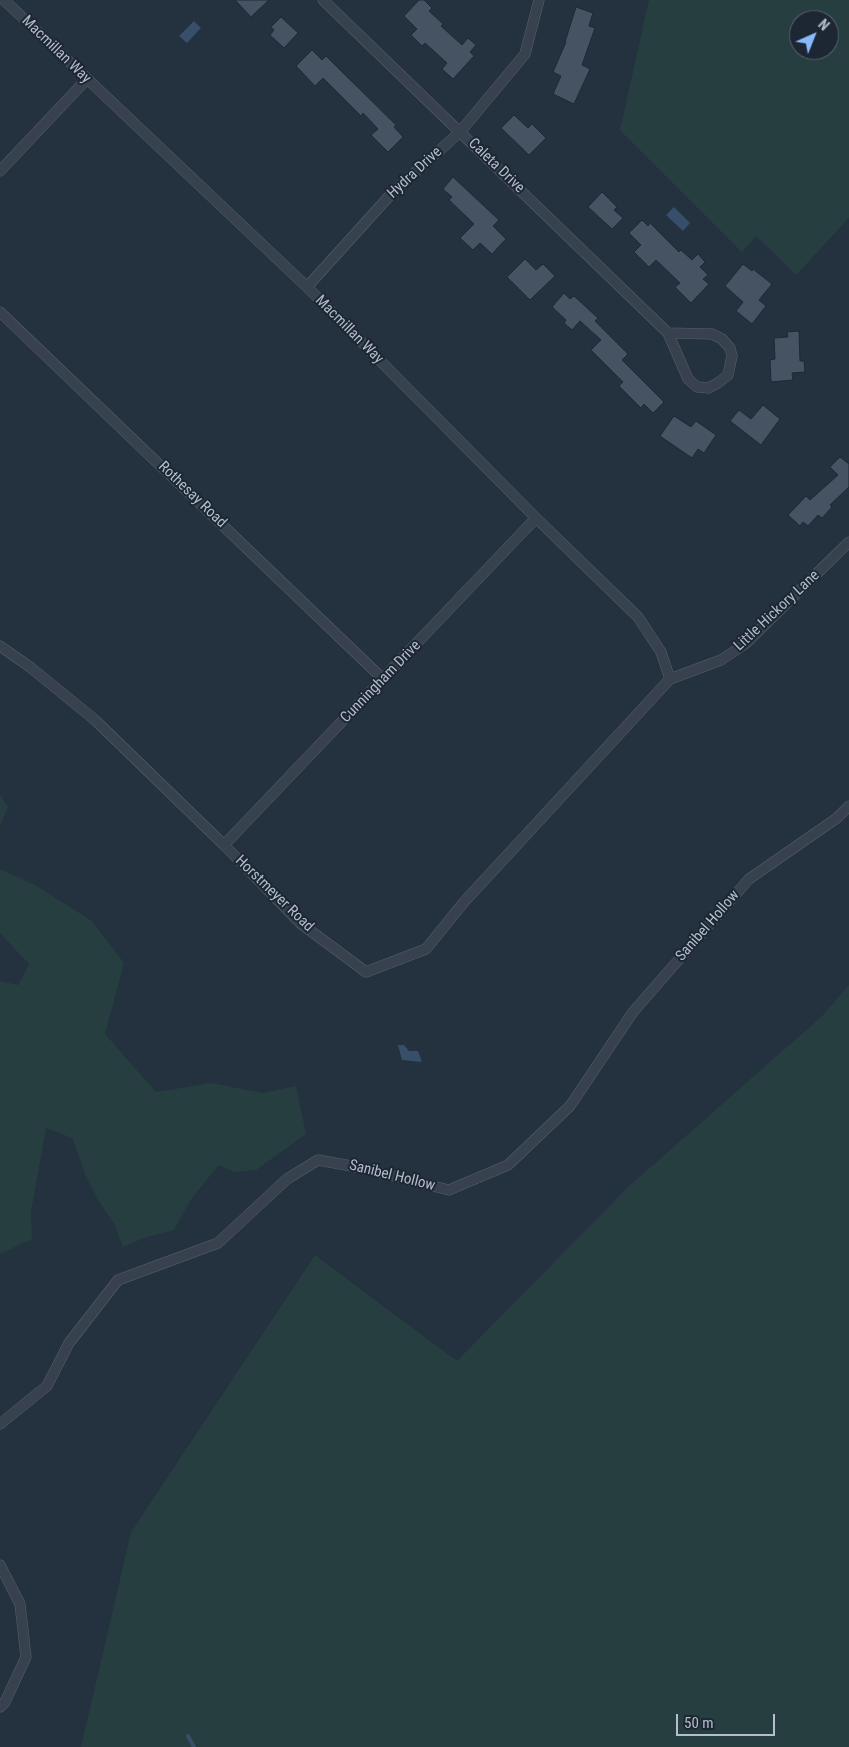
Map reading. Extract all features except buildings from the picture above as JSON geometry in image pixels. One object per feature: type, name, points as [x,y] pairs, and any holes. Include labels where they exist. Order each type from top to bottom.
[{"type":"street","name":"Macmillan Way","points":[[4,0],[86,80],[307,287],[536,518],[638,617],[661,652],[670,679]]},
{"type":"street","name":"Caleta Drive","points":[[323,0],[668,333],[688,379],[697,387],[708,388],[728,375],[732,356],[730,348],[722,339],[712,334],[668,333]]},
{"type":"street","name":"Hydra Drive","points":[[307,287],[392,193],[460,132],[525,54],[539,0]]},
{"type":"street","points":[[0,171],[86,80]]},
{"type":"street","name":"Rothesay Road","points":[[0,312],[383,680]]},
{"type":"street","name":"Cunningham Drive","points":[[224,844],[536,518]]},
{"type":"street","name":"Little Hickory Lane","points":[[670,679],[721,660],[745,644],[849,542]]},
{"type":"street","name":"Horstmeyer Road","points":[[0,646],[30,667],[95,720],[224,844],[300,923],[366,972],[426,949],[464,902],[670,679]]},
{"type":"street","name":"Sanibel Hollow","points":[[0,1424],[47,1386],[69,1343],[118,1280],[218,1243],[287,1179],[318,1160],[357,1167],[449,1190],[508,1165],[570,1106],[633,1012],[749,880],[837,818],[849,806]]},
{"type":"street","points":[[0,1565],[20,1604],[26,1657],[5,1702],[0,1707]]},
{"type":"green space","points":[[649,0],[849,0],[849,218],[796,275],[756,236],[742,252],[620,130]]},
{"type":"green space","points":[[0,795],[8,807],[0,826]]},
{"type":"green space","points":[[0,869],[37,886],[92,921],[124,963],[105,1034],[156,1092],[211,1083],[263,1093],[296,1086],[306,1134],[256,1170],[235,1172],[219,1165],[192,1198],[174,1230],[144,1238],[123,1247],[115,1225],[98,1200],[85,1174],[72,1138],[46,1128],[31,1212],[32,1239],[0,1254],[0,981],[18,985],[29,964],[0,933]]},
{"type":"green space","points":[[849,985],[849,1747],[81,1747],[131,1532],[315,1255],[457,1361],[628,1187],[821,1017]]},
{"type":"water","points":[[194,21],[201,28],[187,43],[179,36]]},
{"type":"water","points":[[674,207],[690,223],[683,231],[666,215]]},
{"type":"water","points":[[398,1045],[404,1045],[409,1051],[418,1051],[422,1062],[402,1060]]},
{"type":"waterway","points":[[188,1736],[194,1747]]}]
